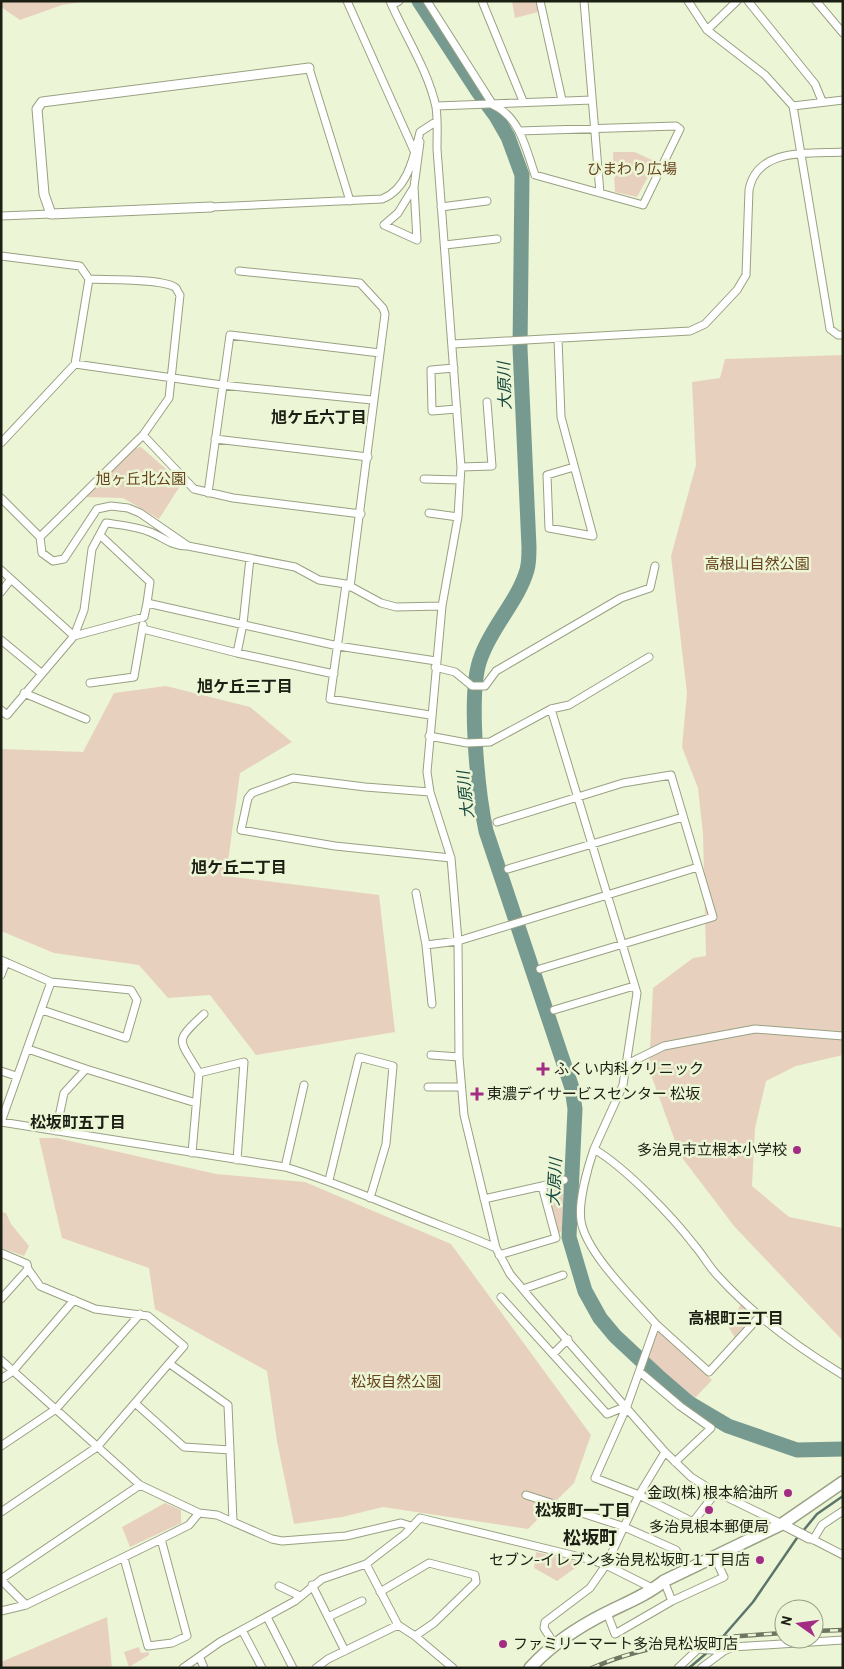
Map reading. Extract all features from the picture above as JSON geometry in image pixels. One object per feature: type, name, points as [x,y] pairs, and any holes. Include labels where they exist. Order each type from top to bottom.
[{"type":"main road","points":[[530,1668],[555,1645],[607,1613],[654,1589],[664,1581],[687,1569],[782,1524],[843,1482]]},
{"type":"street","points":[[347,1],[415,153]]},
{"type":"street","points":[[399,1],[391,3],[426,77],[436,106],[441,207],[461,467],[458,517],[442,606],[430,715],[427,772],[430,792],[450,858],[458,941],[459,1056],[464,1115],[497,1251],[523,1289],[627,1406],[665,1452],[691,1477],[843,1555]]},
{"type":"street","points":[[427,1],[493,105],[505,111],[519,131],[535,175],[642,205],[680,129],[676,126],[519,131]]},
{"type":"street","points":[[482,1],[523,101]]},
{"type":"street","points":[[540,1],[562,100]]},
{"type":"street","points":[[584,1],[600,192]]},
{"type":"street","points":[[688,1],[707,30],[765,75],[792,106],[830,329],[838,335],[843,335]]},
{"type":"street","points":[[707,30],[737,1]]},
{"type":"street","points":[[748,1],[815,84],[822,101]]},
{"type":"street","points":[[816,1],[843,33]]},
{"type":"street","points":[[51,214],[44,194],[37,109],[42,102],[309,68],[350,201]]},
{"type":"street","points":[[436,106],[493,105],[523,101],[592,100]]},
{"type":"street","points":[[792,106],[843,100]]},
{"type":"street","points":[[1,216],[382,199],[402,185],[415,153],[420,132],[437,121]]},
{"type":"street","points":[[414,188],[398,213],[384,225],[417,240],[414,188],[420,154],[420,132]]},
{"type":"street","points":[[453,344],[690,331],[705,324],[737,290],[746,275],[751,178],[758,168],[780,156],[843,152]]},
{"type":"street","points":[[441,207],[487,200]]},
{"type":"street","points":[[444,245],[497,239]]},
{"type":"street","points":[[1,256],[80,266],[89,279],[75,364],[1,444]]},
{"type":"street","points":[[238,271],[360,283],[383,308],[385,314],[372,400],[361,514],[330,699],[430,715]]},
{"type":"street","points":[[40,537],[143,435],[169,398],[180,295],[176,288],[166,284],[147,281],[89,279]]},
{"type":"street","points":[[208,494],[230,335],[380,353]]},
{"type":"street","points":[[558,339],[561,417],[593,536],[549,528],[547,475],[574,467]]},
{"type":"street","points":[[75,364],[222,385],[372,400]]},
{"type":"street","points":[[454,368],[431,370],[432,410],[457,409]]},
{"type":"street","points":[[461,467],[492,466],[487,402]]},
{"type":"street","points":[[143,435],[184,481],[194,489],[208,494],[361,514]]},
{"type":"street","points":[[216,439],[368,457]]},
{"type":"street","points":[[424,479],[460,480]]},
{"type":"street","points":[[1,498],[40,537],[42,553],[53,561],[64,559],[97,509],[103,506],[119,506],[140,514],[188,546]]},
{"type":"street","points":[[429,514],[458,517]]},
{"type":"street","points":[[1,710],[7,715],[74,636],[84,610],[92,549],[101,536],[106,523],[133,526],[152,532],[176,546],[188,546],[295,567],[319,580],[348,586],[381,603],[389,605],[442,606]]},
{"type":"street","points":[[90,683],[134,677],[150,582],[101,536]]},
{"type":"street","points":[[237,653],[243,624],[250,558]]},
{"type":"street","points":[[147,603],[338,646],[436,664],[456,672],[472,686],[485,686],[496,671],[504,666],[621,598],[650,588],[654,566]]},
{"type":"street","points":[[1,570],[74,636]]},
{"type":"street","points":[[1,592],[12,579]]},
{"type":"street","points":[[74,636],[144,617]]},
{"type":"street","points":[[143,629],[237,653],[334,674]]},
{"type":"street","points":[[1,640],[41,673]]},
{"type":"street","points":[[429,736],[468,743],[490,742],[551,709],[569,705],[649,657]]},
{"type":"street","points":[[24,693],[86,719]]},
{"type":"street","points":[[551,709],[637,993],[623,1085],[586,1171],[580,1220],[589,1246],[656,1324],[709,1372],[760,1316]]},
{"type":"street","points":[[497,822],[623,783],[671,776],[713,917],[540,969]]},
{"type":"street","points":[[430,792],[365,788],[293,778],[252,793],[248,798],[241,830],[335,846],[450,858]]},
{"type":"street","points":[[508,869],[683,817]]},
{"type":"street","points":[[426,945],[458,941],[698,867]]},
{"type":"street","points":[[416,893],[426,945],[432,1004]]},
{"type":"street","points":[[1,974],[4,961],[51,982],[131,990],[137,1000],[126,1038],[42,1010]]},
{"type":"street","points":[[51,982],[1,1122],[284,1167],[328,1180],[370,1198],[459,1231],[497,1251],[556,1238],[542,1186]]},
{"type":"street","points":[[554,1010],[634,986]]},
{"type":"street","points":[[192,1153],[199,1073],[181,1042],[182,1035],[204,1014]]},
{"type":"street","points":[[625,1065],[664,1046],[755,1029],[843,1036]]},
{"type":"street","points":[[28,1049],[196,1103]]},
{"type":"street","points":[[431,1055],[459,1056]]},
{"type":"street","points":[[328,1180],[359,1057],[393,1066],[386,1144],[370,1198]]},
{"type":"street","points":[[199,1073],[244,1062],[237,1160]]},
{"type":"street","points":[[56,1130],[64,1093],[86,1069]]},
{"type":"street","points":[[1,1071],[16,1076]]},
{"type":"street","points":[[284,1167],[304,1085]]},
{"type":"street","points":[[428,1087],[461,1087]]},
{"type":"street","points":[[594,1149],[610,1158],[663,1210],[695,1245],[717,1276],[760,1316],[790,1341],[843,1375]]},
{"type":"street","points":[[484,1199],[564,1180]]},
{"type":"street","points":[[1,1252],[20,1259],[27,1264],[28,1269],[40,1286],[96,1309],[148,1316],[184,1346],[97,1447],[1,1512]]},
{"type":"street","points":[[1,1299],[28,1269]]},
{"type":"street","points":[[523,1289],[563,1275]]},
{"type":"street","points":[[501,1297],[607,1414],[627,1406]]},
{"type":"street","points":[[1,1379],[13,1371],[74,1300]]},
{"type":"street","points":[[1,1446],[56,1409],[140,1314]]},
{"type":"street","points":[[656,1324],[627,1406],[595,1478],[639,1496],[693,1522],[717,1491]]},
{"type":"street","points":[[553,1354],[568,1339]]},
{"type":"street","points":[[1,1360],[140,1484],[199,1513],[217,1514],[272,1539],[282,1541],[346,1536],[402,1523],[412,1526]]},
{"type":"street","points":[[170,1364],[228,1406],[233,1521]]},
{"type":"street","points":[[640,1372],[680,1406],[711,1428],[676,1462]]},
{"type":"street","points":[[135,1403],[184,1447],[230,1450]]},
{"type":"street","points":[[555,1645],[544,1628],[545,1622],[590,1588],[606,1565],[622,1526],[665,1452]]},
{"type":"street","points":[[26,1605],[1,1580],[140,1484]]},
{"type":"street","points":[[526,1495],[622,1526],[676,1550],[687,1569]]},
{"type":"street","points":[[811,1539],[822,1525],[843,1511]]},
{"type":"street","points":[[1,1611],[26,1605],[161,1540],[189,1525],[199,1513]]},
{"type":"street","points":[[183,1668],[200,1658],[220,1642],[267,1617],[300,1596],[322,1579],[366,1564],[405,1534],[417,1519],[423,1518],[606,1565],[654,1589]]},
{"type":"street","points":[[124,1558],[148,1646],[172,1643],[187,1636],[161,1540]]},
{"type":"street","points":[[607,1613],[615,1634],[672,1601],[724,1577],[714,1556]]},
{"type":"street","points":[[380,1592],[429,1563],[474,1575],[476,1582],[434,1623],[415,1636]]},
{"type":"street","points":[[366,1564],[398,1625],[415,1636],[453,1668]]},
{"type":"street","points":[[664,1581],[672,1601]]},
{"type":"street","points":[[312,1585],[345,1651]]},
{"type":"street","points":[[278,1586],[300,1596]]},
{"type":"street","points":[[328,1618],[362,1600]]},
{"type":"street","points":[[267,1617],[293,1668]]},
{"type":"street","points":[[316,1668],[345,1651],[398,1625]]},
{"type":"street","points":[[242,1630],[262,1668]]},
{"type":"street","points":[[701,1668],[724,1651],[733,1647],[843,1640]]},
{"type":"street","points":[[678,1668],[698,1649],[724,1651]]},
{"type":"street","points":[[200,1658],[204,1668]]},
{"type":"green space","points":[[1,1],[87,1],[62,5],[20,20],[1,7]]},
{"type":"green space","points":[[512,1],[536,1],[538,12],[515,18]]},
{"type":"green space","name":"ひまわり広場","points":[[613,152],[635,152],[656,162],[637,197],[615,192]]},
{"type":"green space","name":"高根山自然公園","points":[[843,355],[843,1055],[796,1066],[766,1081],[755,1128],[752,1186],[789,1217],[843,1228],[843,1341],[734,1226],[680,1155],[649,1069],[653,988],[693,958],[706,956],[703,834],[698,788],[682,747],[687,693],[671,556],[696,465],[692,382],[720,378],[725,359]]},
{"type":"green space","name":"旭ヶ丘北公園","points":[[141,447],[182,483],[159,519],[123,498],[84,497],[135,448]]},
{"type":"green space","points":[[166,686],[250,707],[292,742],[240,773],[226,876],[379,895],[395,1032],[256,1055],[210,995],[168,998],[139,965],[54,953],[1,931],[1,749],[83,752],[114,693]]},
{"type":"green space","name":"松坂自然公園","points":[[39,1138],[57,1138],[216,1174],[305,1182],[451,1244],[591,1435],[574,1483],[528,1529],[383,1507],[342,1517],[294,1524],[277,1441],[267,1371],[155,1309],[149,1268],[62,1238]]},
{"type":"green space","points":[[564,1183],[562,1230],[560,1233],[557,1231],[545,1190],[548,1186]]},
{"type":"green space","points":[[1,1212],[6,1213],[11,1224],[29,1246],[24,1256],[1,1248]]},
{"type":"green space","points":[[741,1304],[756,1317],[736,1340],[728,1326]]},
{"type":"green space","points":[[657,1330],[712,1380],[694,1399],[647,1360]]},
{"type":"green space","points":[[165,1503],[181,1510],[181,1523],[130,1547],[122,1527]]},
{"type":"green space","points":[[536,1552],[582,1563],[557,1581],[534,1568]]},
{"type":"green space","points":[[107,1617],[112,1668],[1,1668],[1,1662]]},
{"type":"green space","points":[[139,1647],[141,1653],[149,1652],[149,1655],[129,1667],[124,1652]]},
{"type":"waterway","name":"大原川","points":[[419,1],[496,116],[508,137],[522,175],[520,348],[529,561],[518,592],[481,657],[475,693],[475,743],[486,831],[572,1088],[575,1109],[569,1237],[585,1291],[600,1318],[615,1336],[689,1403],[728,1426],[797,1450],[843,1449]]},
{"type":"waterway","points":[[803,1531],[817,1514],[843,1496]]},
{"type":"waterway","points":[[713,1648],[753,1602],[799,1535]]},
{"type":"waterway","points":[[689,1668],[709,1651]]},
{"type":"railway","points":[[824,1631],[843,1630]]},
{"type":"railway","points":[[592,1668],[615,1659],[662,1646],[735,1636],[774,1634]]},
{"type":"place","name":"ふくい内科クリニック","points":[[543,1069]]},
{"type":"place","name":"東濃デイサービスセンター 松坂","points":[[477,1094]]},
{"type":"place","name":"多治見市立根本小学校","points":[[797,1150]]},
{"type":"place","name":"金政(株) 根本給油所","points":[[788,1493]]},
{"type":"place","name":"多治見根本郵便局","points":[[709,1510]]},
{"type":"place","name":"セブン-イレブン多治見松坂町１丁目店","points":[[760,1560]]},
{"type":"place","name":"ファミリーマート多治見松坂町店","points":[[503,1644]]},
{"type":"district","name":"旭ケ丘六丁目","points":[[319,417]]},
{"type":"district","name":"旭ケ丘三丁目","points":[[245,686]]},
{"type":"district","name":"旭ケ丘二丁目","points":[[239,867]]},
{"type":"district","name":"松坂町五丁目","points":[[78,1122]]},
{"type":"district","name":"高根町三丁目","points":[[736,1318]]},
{"type":"district","name":"松坂町一丁目","points":[[583,1510]]},
{"type":"district","name":"松坂町","points":[[590,1538]]}]
